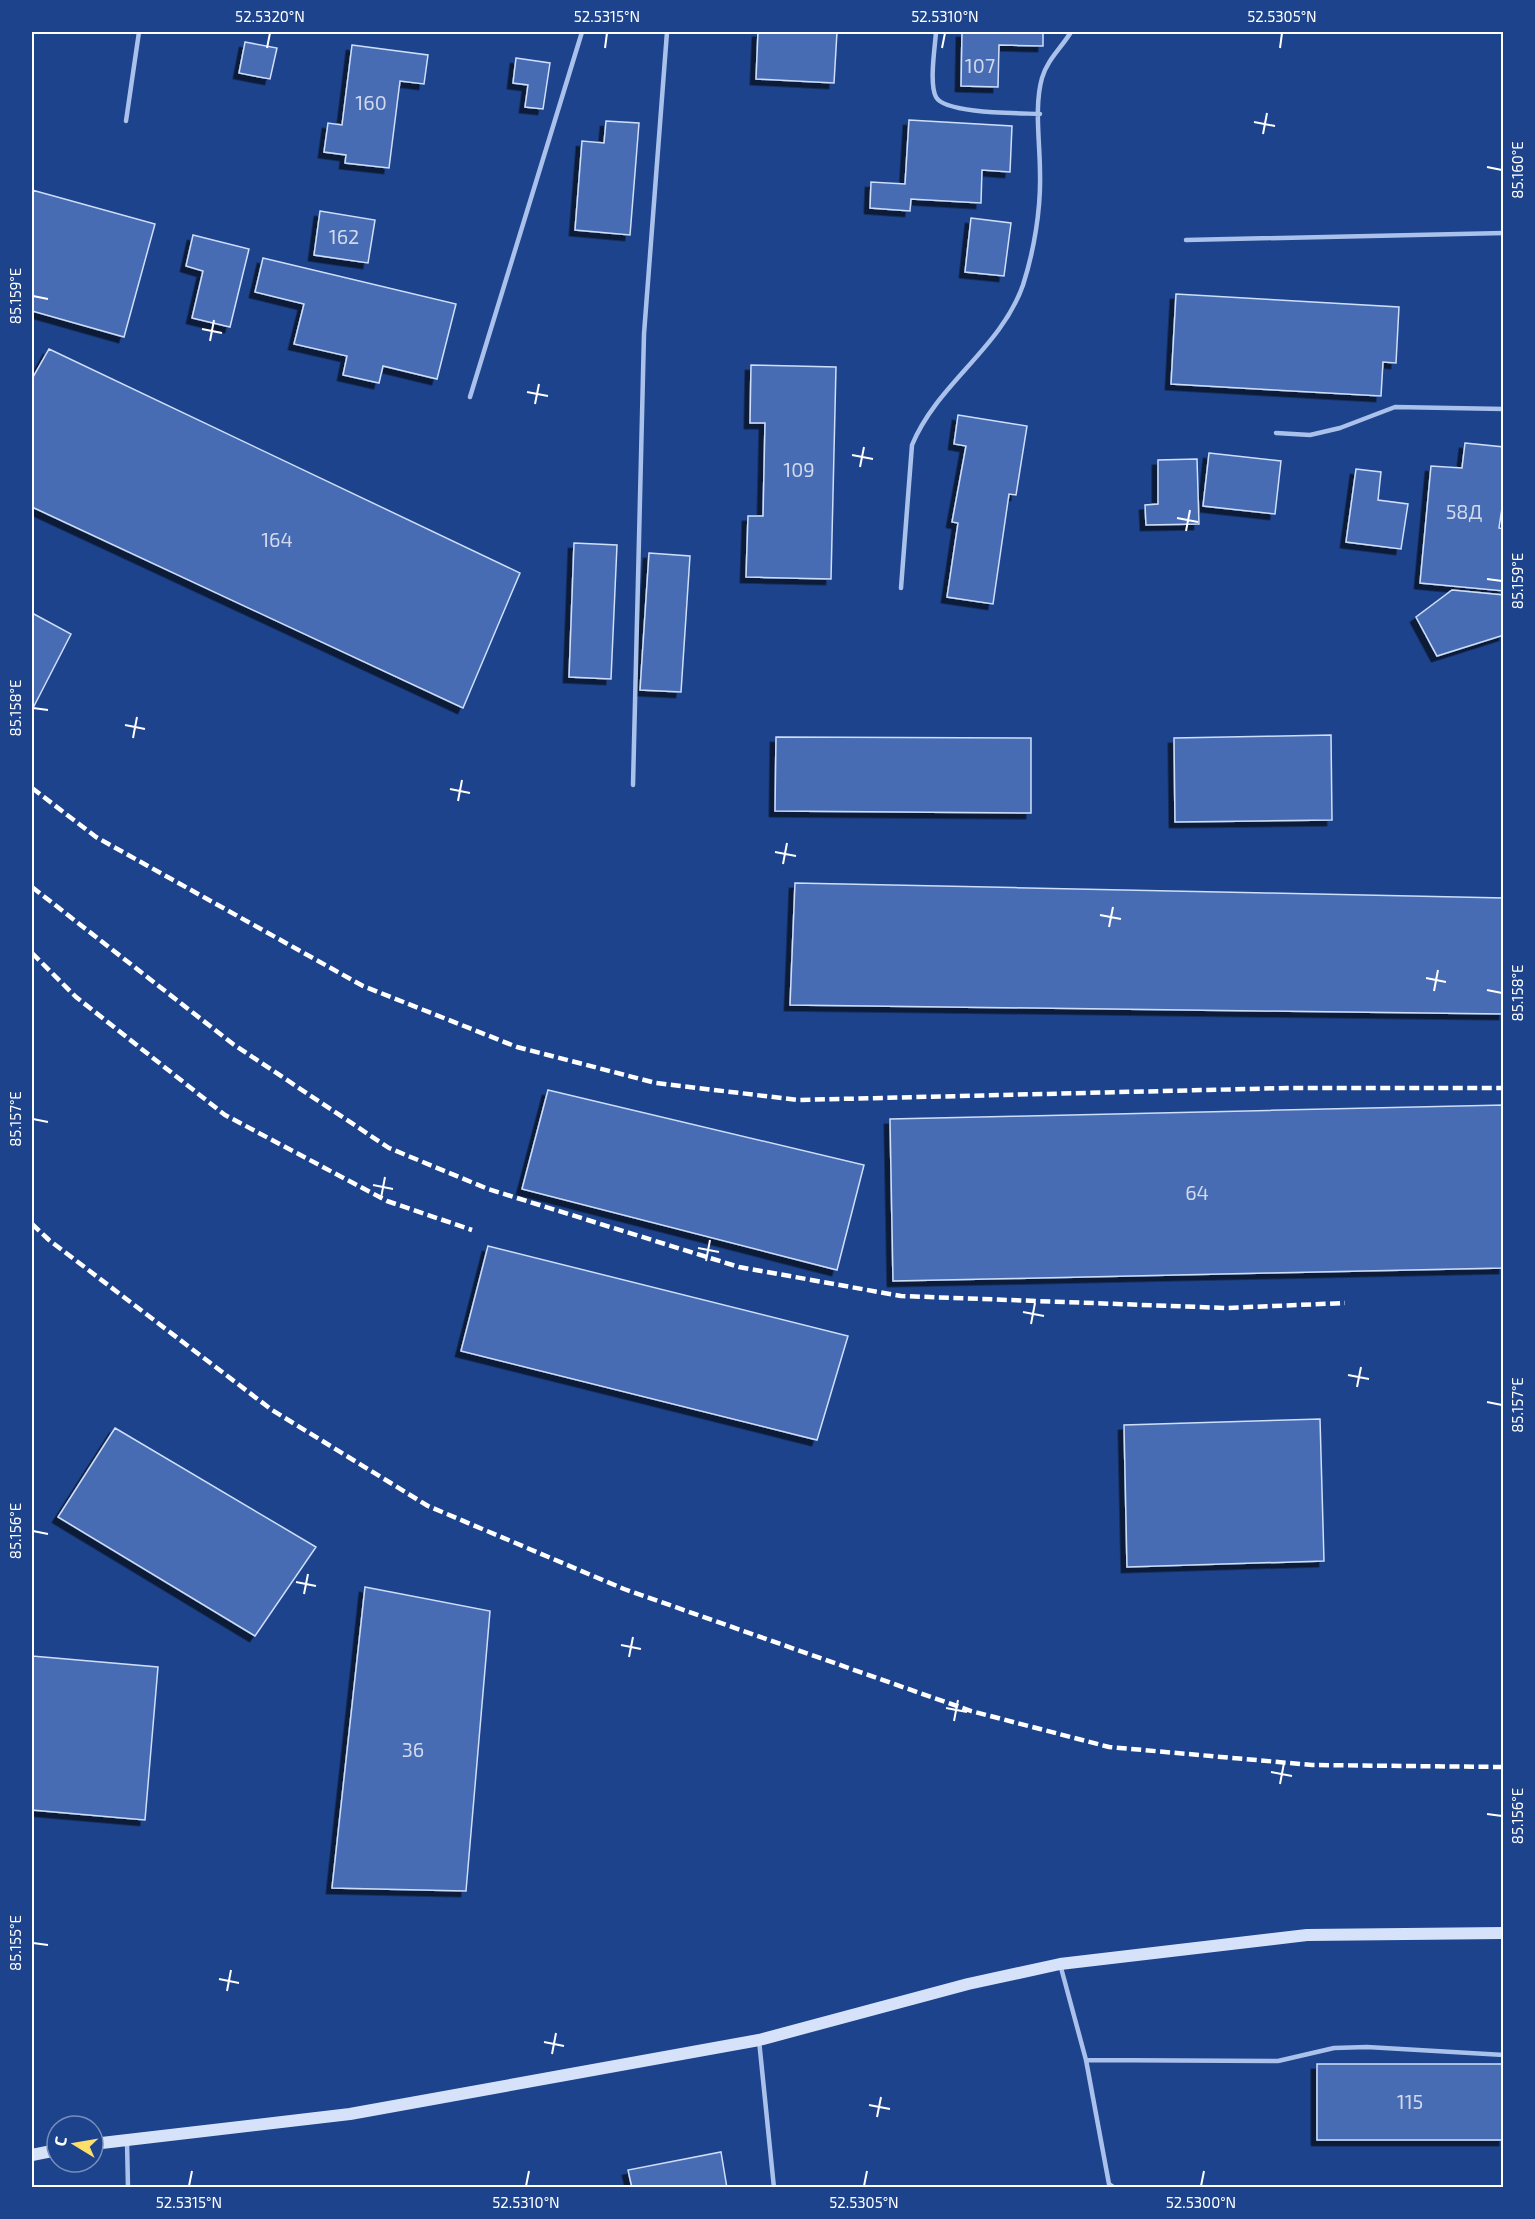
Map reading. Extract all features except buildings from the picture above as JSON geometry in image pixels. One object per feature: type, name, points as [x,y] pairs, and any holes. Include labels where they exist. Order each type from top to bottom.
[{"type":"main road","points":[[105,2142],[350,2114],[759,2040],[968,1984],[1060,1964],[1307,1935],[1503,1933]]},
{"type":"lane","points":[[126,121],[139,32]]},
{"type":"lane","points":[[470,397],[582,32]]},
{"type":"lane","points":[[633,785],[644,334],[667,32]]},
{"type":"lane","points":[[936,32],[933,89],[936,99],[957,109],[1040,114]]},
{"type":"lane","points":[[901,588],[912,445],[918,429],[1000,330],[1023,285],[1036,222],[1041,177],[1042,78],[1071,32]]},
{"type":"lane","points":[[1186,240],[1503,233]]},
{"type":"lane","points":[[1276,433],[1310,435],[1340,428],[1395,407],[1503,409]]},
{"type":"lane","points":[[1060,1964],[1086,2060],[1109,2184],[1115,2187]]},
{"type":"lane","points":[[759,2040],[774,2187]]},
{"type":"lane","points":[[1086,2060],[1278,2061],[1334,2048],[1367,2047],[1503,2055]]},
{"type":"lane","points":[[127,2138],[128,2187]]},
{"type":"railway","points":[[32,788],[96,837],[363,986],[517,1047],[656,1083],[798,1100],[1287,1088],[1504,1088]]},
{"type":"railway","points":[[32,887],[233,1044],[389,1148],[488,1189],[739,1267],[901,1296],[1226,1308],[1345,1303]]},
{"type":"railway","points":[[32,953],[76,997],[225,1115],[387,1201],[472,1230]]},
{"type":"railway","points":[[32,1224],[49,1240],[272,1410],[428,1506],[624,1589],[971,1711],[1109,1747],[1312,1765],[1504,1767]]}]
